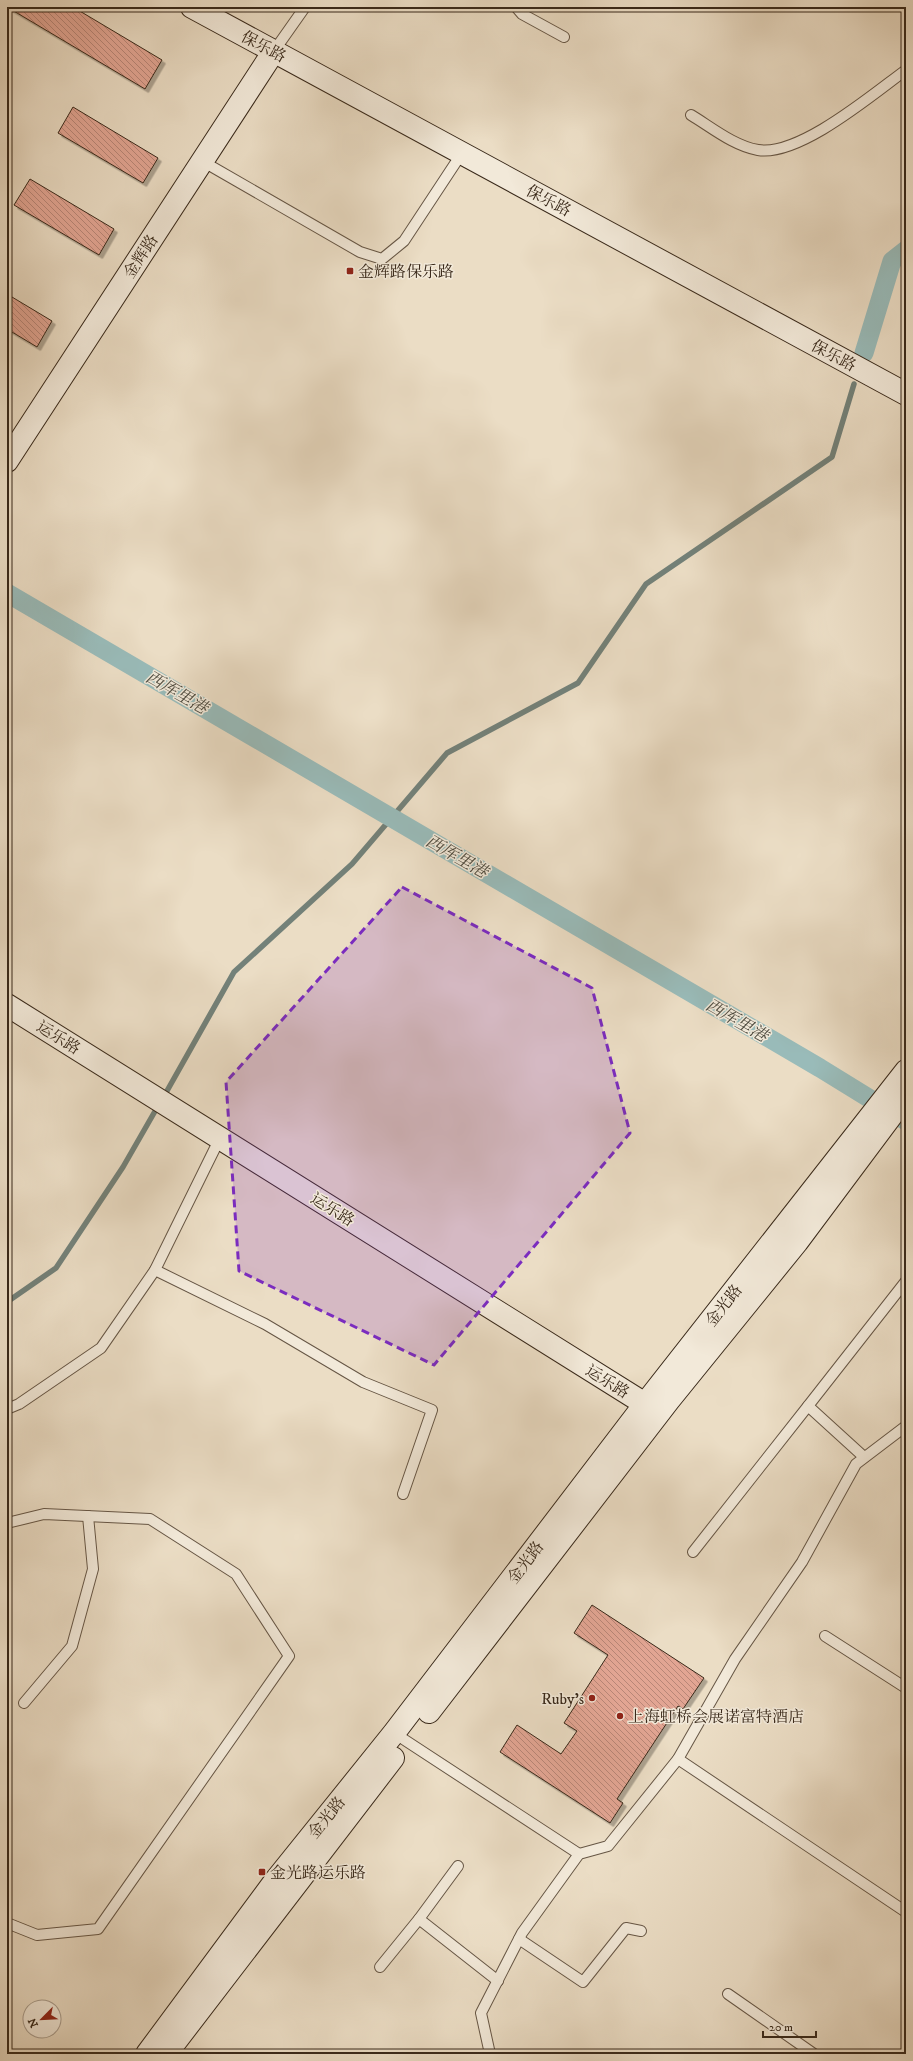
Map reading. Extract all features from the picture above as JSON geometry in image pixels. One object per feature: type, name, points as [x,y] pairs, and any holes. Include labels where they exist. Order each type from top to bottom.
[{"type":"street","name":"保乐路","points":[[192,7],[906,394]]},
{"type":"street","name":"金辉路","points":[[7,461],[274,51]]},
{"type":"street","name":"运乐路","points":[[7,1005],[653,1408]]},
{"type":"street","name":"金光路","points":[[166,2054],[400,1737],[653,1408],[898,1094],[906,1071]]},
{"type":"street","name":"金光路","points":[[147,2054],[275,1881],[400,1737]]},
{"type":"lane","points":[[274,51],[305,7]]},
{"type":"lane","points":[[516,7],[522,14],[564,37]]},
{"type":"lane","points":[[691,115],[734,141],[758,150],[785,148],[819,132],[906,70]]},
{"type":"lane","points":[[202,162],[360,252],[382,259],[404,241],[462,153]]},
{"type":"lane","points":[[7,1409],[19,1404],[101,1348],[155,1270],[220,1138]]},
{"type":"lane","points":[[155,1270],[265,1324],[363,1382],[432,1410],[403,1494]]},
{"type":"lane","points":[[693,1552],[906,1281]]},
{"type":"lane","points":[[808,1406],[864,1458]]},
{"type":"lane","points":[[490,2054],[481,2013],[518,1939],[579,1854],[608,1846],[678,1759],[736,1659],[802,1562],[856,1464],[906,1426]]},
{"type":"lane","points":[[7,1523],[44,1514],[150,1519],[236,1574],[289,1656],[98,1929],[37,1935],[7,1923]]},
{"type":"lane","points":[[24,1703],[72,1646],[93,1569],[88,1516]]},
{"type":"lane","points":[[825,1636],[906,1688]]},
{"type":"lane","points":[[400,1737],[579,1854]]},
{"type":"lane","points":[[678,1759],[906,1912]]},
{"type":"lane","points":[[380,1967],[419,1919],[458,1866]]},
{"type":"lane","points":[[419,1919],[498,1981]]},
{"type":"lane","points":[[518,1939],[583,1982],[626,1928],[641,1931]]},
{"type":"lane","points":[[728,1994],[814,2054]]},
{"type":"highlighted area","points":[[402,887],[592,988],[630,1133],[434,1365],[239,1271],[226,1082]]},
{"type":"building","points":[[7,7],[73,7],[162,60],[145,89]]},
{"type":"building","points":[[73,107],[158,158],[143,183],[58,133]]},
{"type":"building","points":[[30,179],[114,229],[99,255],[14,205]]},
{"type":"building","points":[[7,294],[52,321],[37,347],[7,329]]},
{"type":"building","name":"上海虹桥会展诺富特酒店","points":[[592,1605],[704,1678],[683,1709],[678,1706],[617,1799],[623,1803],[610,1823],[500,1752],[517,1725],[561,1754],[577,1731],[564,1723],[608,1655],[574,1633]]},
{"type":"waterway","points":[[864,353],[892,261],[906,250]]},
{"type":"waterway","points":[[163,1098],[234,972],[352,864],[447,753],[578,683],[646,584],[832,457],[854,384]]},
{"type":"waterway","name":"西厍里港","points":[[7,593],[820,1068],[906,1121]]},
{"type":"waterway","points":[[7,1302],[56,1268],[123,1167],[158,1106]]},
{"type":"place","name":"金辉路保乐路","points":[[350,271]]},
{"type":"place","name":"Ruby's","points":[[592,1698]]},
{"type":"place","name":"上海虹桥会展诺富特酒店","points":[[620,1716]]},
{"type":"place","name":"金光路运乐路","points":[[262,1872]]}]
